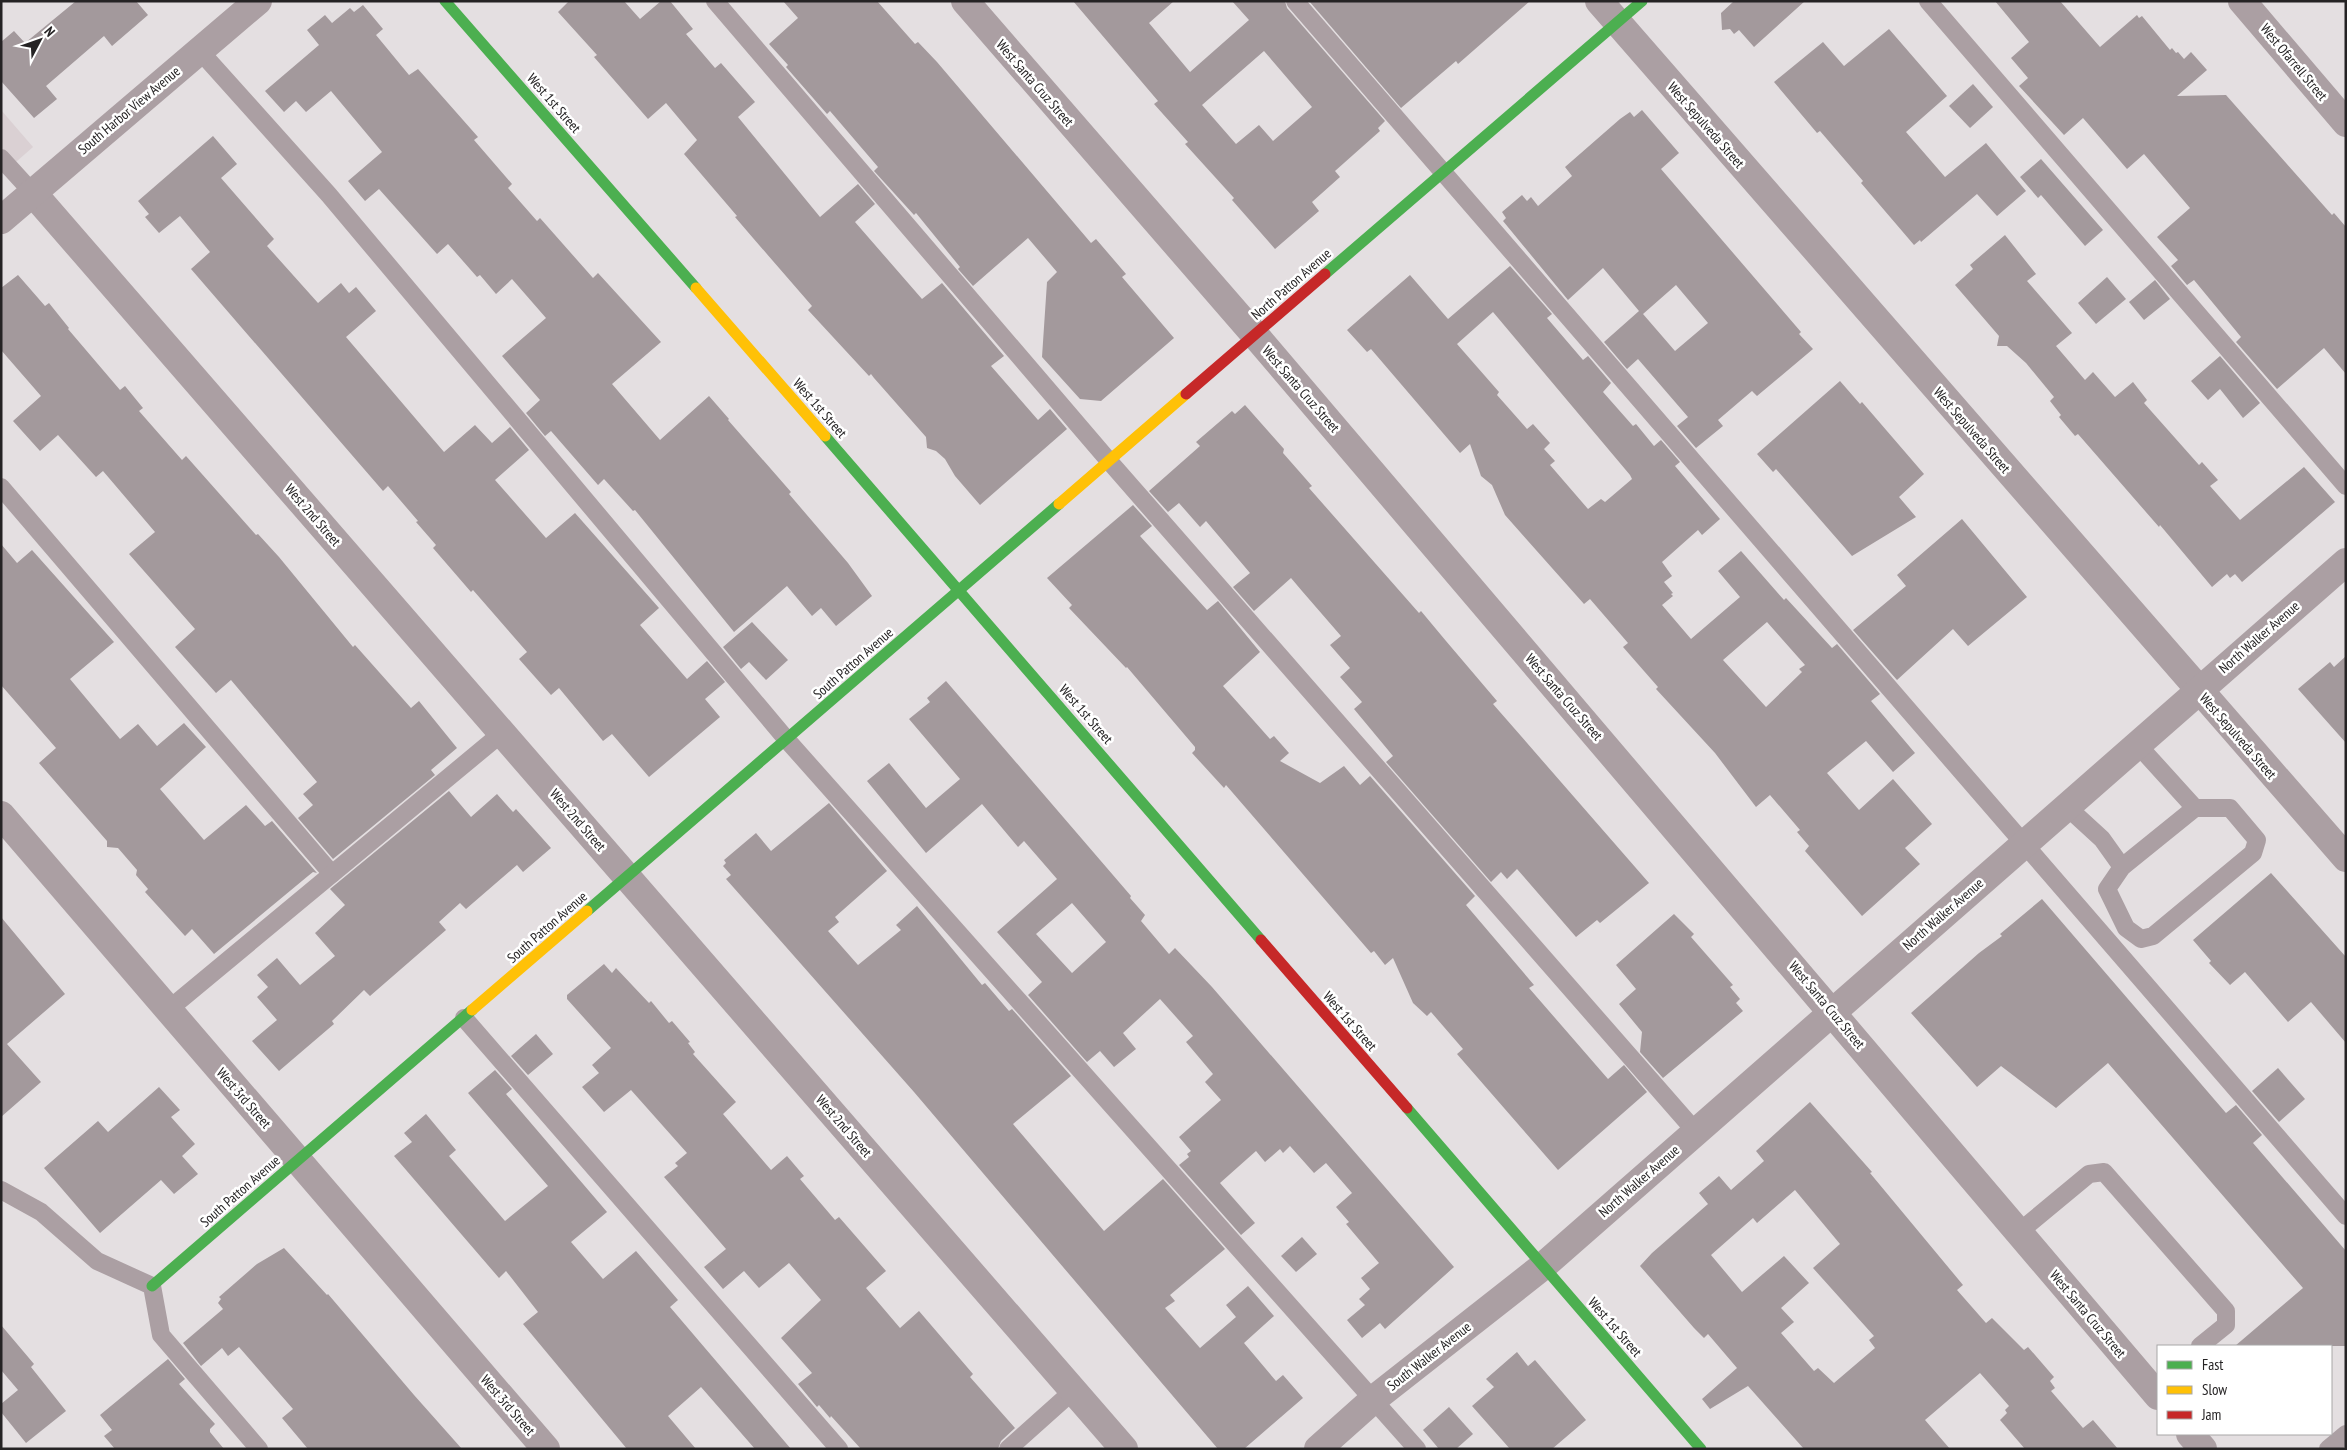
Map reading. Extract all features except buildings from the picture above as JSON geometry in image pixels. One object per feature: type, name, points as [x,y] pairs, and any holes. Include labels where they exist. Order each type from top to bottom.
[{"type":"street","name":"South Harbor View Avenue","points":[[1,220],[258,1]]},
{"type":"street","name":"West 1st Street","points":[[444,1],[960,591],[1542,1267],[1702,1449]]},
{"type":"street","name":"West Santa Cruz Street","points":[[965,1],[1255,335],[2019,1232],[2157,1391]]},
{"type":"street","name":"West Sepulveda Street","points":[[1599,1],[2346,858]]},
{"type":"street","name":"North Patton Avenue","points":[[960,591],[1642,1]]},
{"type":"street","name":"West Ofarrell Street","points":[[2242,1],[2346,122]]},
{"type":"street","name":"West 2nd Street","points":[[32,192],[1124,1449]]},
{"type":"street","name":"North Walker Avenue","points":[[1542,1267],[2346,562]]},
{"type":"street","name":"South Patton Avenue","points":[[152,1286],[960,591]]},
{"type":"street","name":"West 3rd Street","points":[[1,815],[546,1449]]},
{"type":"street","name":"South Walker Avenue","points":[[1318,1449],[1374,1399],[1542,1267]]},
{"type":"street","points":[[2191,1435],[2203,1449]]},
{"type":"lane","points":[[715,1],[1110,461],[1696,1132]]},
{"type":"lane","points":[[1295,1],[2346,1216]]},
{"type":"lane","points":[[1928,1],[2346,486]]},
{"type":"lane","points":[[199,50],[329,195],[787,740],[1417,1449]]},
{"type":"lane","points":[[1,158],[32,192]]},
{"type":"lane","points":[[1,487],[332,874]]},
{"type":"lane","points":[[168,1010],[502,733]]},
{"type":"lane","points":[[2137,744],[2195,808]]},
{"type":"lane","points":[[2066,806],[2102,839],[2122,867]]},
{"type":"lane","points":[[2195,808],[2230,808],[2257,840],[2254,853],[2153,936],[2141,939],[2126,928],[2107,889],[2122,867],[2195,808]]},
{"type":"lane","points":[[464,1018],[839,1449]]},
{"type":"lane","points":[[2019,1232],[2088,1174],[2104,1172],[2226,1311],[2226,1324],[2201,1345]]},
{"type":"lane","points":[[1,1190],[41,1212],[97,1261],[152,1286],[161,1335],[259,1449]]},
{"type":"lane","points":[[1008,1449],[1074,1390]]},
{"type":"lane","points":[[2328,1449],[2346,1434]]},
{"type":"shaded area","points":[[1,110],[33,147],[1,175]]},
{"type":"traffic: fast","points":[[445,1],[696,288]]},
{"type":"traffic: fast","points":[[1325,274],[1642,1]]},
{"type":"traffic: fast","points":[[825,436],[1261,940]]},
{"type":"traffic: fast","points":[[587,911],[1059,504]]},
{"type":"traffic: fast","points":[[152,1286],[472,1010]]},
{"type":"traffic: fast","points":[[1407,1108],[1701,1449]]},
{"type":"traffic: slow","points":[[696,288],[825,436]]},
{"type":"traffic: slow","points":[[1059,504],[1186,394]]},
{"type":"traffic: slow","points":[[472,1010],[587,911]]},
{"type":"traffic: jam","points":[[1186,394],[1325,274]]},
{"type":"traffic: jam","points":[[1261,940],[1407,1108]]}]
